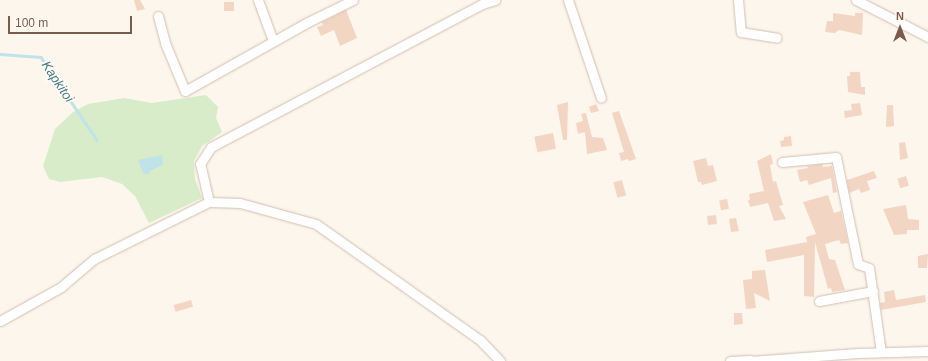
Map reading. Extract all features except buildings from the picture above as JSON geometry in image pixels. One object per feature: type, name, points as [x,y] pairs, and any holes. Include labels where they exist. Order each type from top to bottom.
[{"type":"street","points":[[258,0],[274,42]]},
{"type":"street","points":[[158,16],[165,43],[185,91],[353,0]]},
{"type":"street","points":[[209,202],[200,164],[211,147],[482,4],[495,0]]},
{"type":"street","points":[[568,0],[601,98]]},
{"type":"street","points":[[738,0],[741,32],[777,38]]},
{"type":"street","points":[[856,0],[928,37]]},
{"type":"street","points":[[782,162],[836,157],[858,264],[869,268],[881,352]]},
{"type":"street","points":[[0,322],[61,287],[94,259],[209,202],[240,203],[316,224],[480,340],[500,361]]},
{"type":"street","points":[[819,301],[873,291]]},
{"type":"street","points":[[730,361],[813,359],[881,352],[928,350]]},
{"type":"green space","points":[[206,95],[218,107],[216,118],[222,132],[202,146],[194,161],[195,179],[202,198],[149,223],[135,196],[122,184],[102,177],[60,182],[49,179],[43,166],[55,129],[73,112],[88,104],[124,98],[152,103]]},
{"type":"water","points":[[162,155],[163,165],[150,171],[148,175],[143,173],[138,160]]},
{"type":"waterway","name":"Kapkitoi","points":[[0,54],[41,57],[97,140]]}]
